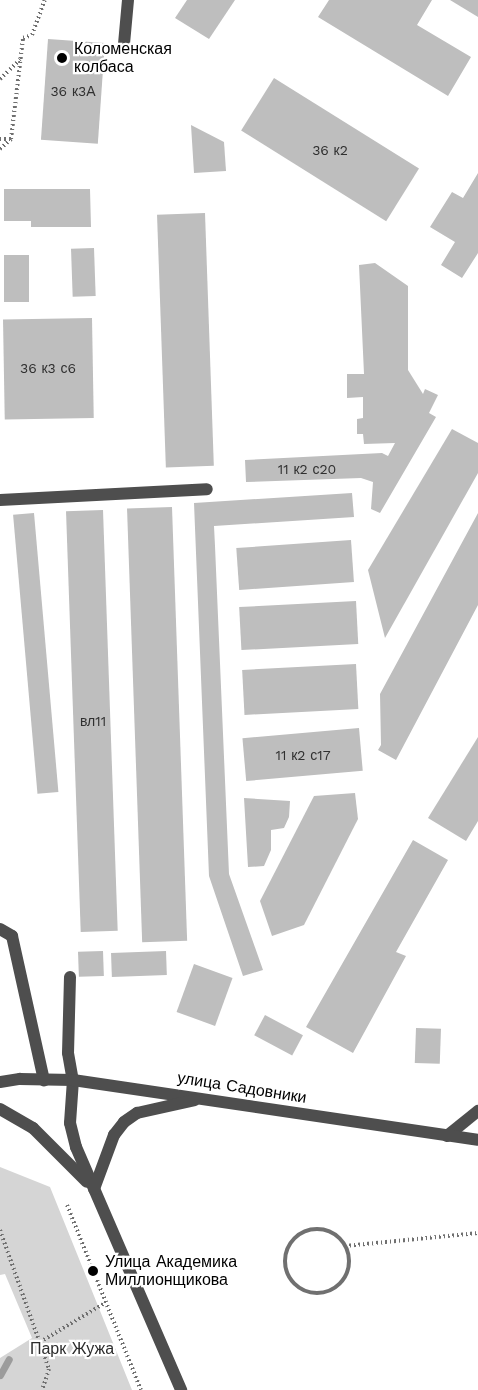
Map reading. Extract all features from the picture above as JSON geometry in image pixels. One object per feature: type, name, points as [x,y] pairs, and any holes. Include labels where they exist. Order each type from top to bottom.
[{"type":"street","points":[[124,44],[128,0]]},
{"type":"street","points":[[0,500],[207,489]]},
{"type":"street","points":[[0,929],[12,936],[44,1080]]},
{"type":"street","points":[[70,977],[68,1053],[73,1080],[70,1123],[76,1147],[181,1390]]},
{"type":"street","name":"улица Садовники","points":[[0,1082],[73,1080],[478,1140]]},
{"type":"street","points":[[94,1189],[114,1135],[124,1122],[137,1113],[203,1098]]},
{"type":"street","points":[[0,1109],[33,1128],[94,1189]]},
{"type":"street","points":[[447,1136],[478,1111]]},
{"type":"path","points":[[0,149],[11,139],[23,38],[32,36],[45,0]]},
{"type":"path","points":[[0,79],[20,60]]},
{"type":"path","points":[[0,139],[11,139]]},
{"type":"path","points":[[67,1205],[141,1390]]},
{"type":"path","points":[[0,1230],[49,1369],[42,1390]]},
{"type":"path","points":[[345,1245],[349,1266],[339,1285],[320,1293],[310,1293],[292,1282],[285,1262],[291,1242],[308,1230],[329,1232],[345,1245],[478,1233]]},
{"type":"path","points":[[40,1342],[105,1303]]},
{"type":"green space","name":"Парк Жужа","points":[[0,1167],[50,1187],[132,1390],[0,1390],[0,1358],[32,1338],[5,1274],[0,1275]]},
{"type":"building","points":[[187,0],[235,0],[209,39],[175,18]]},
{"type":"building","points":[[329,0],[432,0],[417,25],[471,57],[448,96],[318,17]]},
{"type":"building","points":[[450,0],[478,0],[478,17]]},
{"type":"building","points":[[48,39],[105,43],[98,144],[41,140]]},
{"type":"building","points":[[274,78],[419,169],[386,221],[241,131]]},
{"type":"building","points":[[191,125],[224,142],[226,171],[194,173]]},
{"type":"building","points":[[478,173],[478,253],[462,278],[441,265],[455,242],[430,227],[452,192],[463,198]]},
{"type":"building","points":[[4,189],[90,189],[91,227],[31,227],[31,221],[4,221]]},
{"type":"building","points":[[205,213],[214,466],[166,468],[157,215]]},
{"type":"building","points":[[94,248],[96,296],[73,297],[71,249]]},
{"type":"building","points":[[4,255],[29,255],[29,302],[4,302]]},
{"type":"building","points":[[375,263],[408,286],[408,370],[423,394],[425,389],[438,395],[429,413],[436,417],[380,513],[371,509],[373,482],[361,478],[246,482],[245,460],[382,453],[388,456],[395,443],[364,444],[363,434],[357,434],[357,419],[363,418],[363,397],[347,398],[347,374],[364,374],[359,265]]},
{"type":"building","points":[[92,318],[94,418],[5,420],[3,320]]},
{"type":"building","points":[[452,429],[478,443],[478,473],[385,638],[368,570]]},
{"type":"building","points":[[352,493],[354,517],[214,526],[229,874],[263,970],[243,976],[209,876],[194,503]]},
{"type":"building","points":[[172,507],[187,941],[142,942],[127,509]]},
{"type":"building","points":[[103,510],[118,931],[81,932],[66,511]]},
{"type":"building","points":[[34,513],[58,792],[37,794],[13,515]]},
{"type":"building","points":[[478,513],[478,605],[396,760],[378,750],[381,745],[380,694]]},
{"type":"building","points":[[351,540],[354,582],[239,590],[236,548]]},
{"type":"building","points":[[356,601],[358,644],[241,650],[239,607]]},
{"type":"building","points":[[356,664],[358,709],[245,715],[242,670]]},
{"type":"building","points":[[359,728],[363,771],[246,781],[242,738]]},
{"type":"building","points":[[478,737],[478,821],[466,841],[428,818]]},
{"type":"building","points":[[355,793],[358,819],[304,925],[272,936],[260,901],[314,796]]},
{"type":"building","points":[[244,798],[290,801],[289,817],[284,828],[271,830],[271,850],[264,866],[248,867]]},
{"type":"building","points":[[413,840],[448,860],[396,952],[406,956],[353,1053],[306,1027]]},
{"type":"building","points":[[103,951],[104,976],[79,977],[78,952]]},
{"type":"building","points":[[166,951],[167,975],[112,977],[111,953]]},
{"type":"building","points":[[194,964],[233,978],[215,1026],[177,1012]]},
{"type":"building","points":[[265,1015],[303,1035],[292,1055],[254,1035]]},
{"type":"building","points":[[416,1028],[441,1029],[440,1064],[415,1063]]},
{"type":"waterway","points":[[0,1375],[9,1359]]},
{"type":"place","name":"Коломенская колбаса","points":[[62,58]]},
{"type":"place","name":"Улица Академика Миллионщикова","points":[[93,1271]]}]
